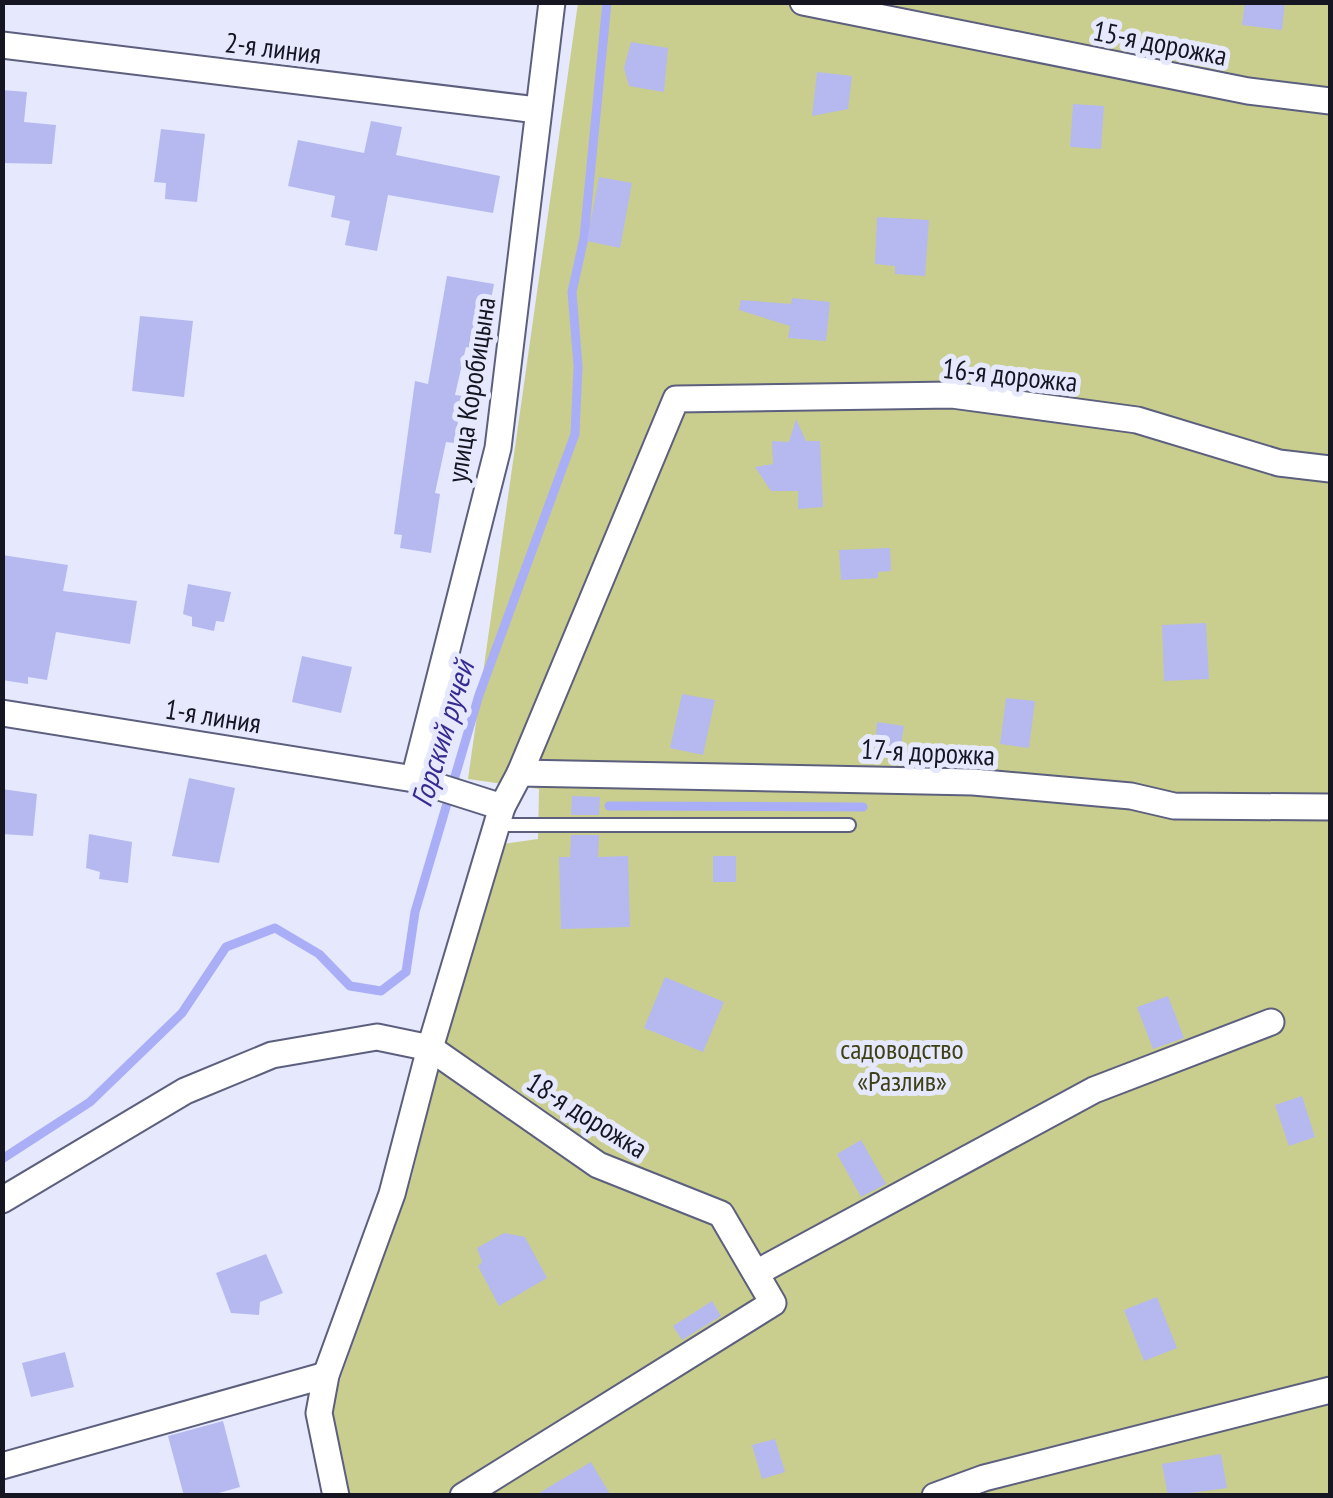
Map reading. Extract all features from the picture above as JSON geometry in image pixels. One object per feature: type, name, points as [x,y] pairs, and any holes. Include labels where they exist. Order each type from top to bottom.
[{"type":"street","name":"улица Коробицына","points":[[425,783],[498,448],[552,2]]},
{"type":"street","name":"15-я дорожка","points":[[803,2],[1248,91],[1330,101]]},
{"type":"street","name":"2-я линия","points":[[2,46],[537,110]]},
{"type":"street","name":"16-я дорожка","points":[[520,773],[676,398],[952,396],[1137,420],[1279,462],[1330,469]]},
{"type":"street","name":"1-я линия","points":[[2,713],[425,783],[472,800],[499,816]]},
{"type":"street","name":"17-я дорожка","points":[[520,773],[973,782],[1131,796],[1174,806],[1330,808]]},
{"type":"street","points":[[336,1496],[319,1413],[326,1375],[392,1194],[430,1048],[499,816],[520,773]]},
{"type":"street","points":[[756,1273],[1094,1090],[1271,1022]]},
{"type":"street","name":"18-я дорожка","points":[[2,1200],[185,1092],[272,1056],[377,1037],[430,1048],[598,1164],[721,1214],[773,1303],[464,1496]]},
{"type":"street","points":[[2,1466],[326,1375]]},
{"type":"street","points":[[936,1496],[984,1478],[1330,1390]]},
{"type":"lane","points":[[499,816],[849,825]]},
{"type":"green space","name":"садоводство «Разлив»","points":[[578,3],[1330,3],[1330,1495],[345,1495],[331,1405],[411,1179],[460,982],[503,844],[538,839],[539,789],[468,779]]},
{"type":"building","points":[[1245,2],[1285,2],[1282,30],[1242,25]]},
{"type":"building","points":[[631,42],[668,48],[664,92],[629,86],[624,68]]},
{"type":"building","points":[[817,72],[852,76],[848,109],[812,116]]},
{"type":"building","points":[[2,90],[27,92],[24,122],[56,125],[52,164],[2,163]]},
{"type":"building","points":[[1073,104],[1104,106],[1101,149],[1070,147]]},
{"type":"building","points":[[371,121],[402,127],[396,155],[500,176],[493,213],[388,195],[377,251],[345,245],[350,221],[331,217],[335,196],[288,186],[298,140],[364,153]]},
{"type":"building","points":[[161,129],[205,134],[197,202],[165,199],[166,183],[154,182]]},
{"type":"building","points":[[599,177],[632,183],[620,248],[587,241]]},
{"type":"building","points":[[877,217],[929,220],[925,276],[895,274],[895,266],[875,264]]},
{"type":"building","points":[[447,276],[494,284],[481,350],[466,347],[455,395],[463,396],[454,443],[446,442],[435,493],[440,494],[431,553],[400,548],[402,535],[394,534],[415,381],[428,384]]},
{"type":"building","points":[[792,298],[830,302],[826,341],[788,338],[790,326],[739,310],[741,300],[791,304]]},
{"type":"building","points":[[140,316],[193,321],[184,397],[132,391]]},
{"type":"building","points":[[796,419],[806,441],[820,441],[823,507],[798,509],[798,491],[771,491],[755,467],[773,464],[772,441],[789,442]]},
{"type":"building","points":[[890,548],[891,571],[878,572],[878,578],[841,580],[839,550]]},
{"type":"building","points":[[2,555],[68,565],[63,591],[137,601],[130,644],[56,632],[47,680],[28,677],[28,684],[2,680]]},
{"type":"building","points":[[188,584],[231,592],[224,622],[216,621],[214,631],[192,626],[192,617],[183,614]]},
{"type":"building","points":[[1206,623],[1209,679],[1164,681],[1162,625]]},
{"type":"building","points":[[302,656],[352,667],[341,713],[292,702]]},
{"type":"building","points":[[682,694],[715,700],[703,755],[670,748]]},
{"type":"building","points":[[1006,698],[1035,701],[1029,748],[1000,744]]},
{"type":"building","points":[[877,722],[904,726],[900,750],[875,745]]},
{"type":"building","points":[[189,778],[235,788],[219,863],[172,856]]},
{"type":"building","points":[[2,789],[37,794],[33,836],[2,834]]},
{"type":"building","points":[[572,796],[600,797],[599,815],[571,815]]},
{"type":"building","points":[[89,834],[132,842],[128,883],[99,879],[100,872],[86,868]]},
{"type":"building","points":[[571,835],[599,835],[598,857],[628,856],[630,927],[561,929],[559,857],[570,857]]},
{"type":"building","points":[[713,856],[736,856],[736,882],[713,882]]},
{"type":"building","points":[[665,977],[724,1002],[703,1052],[644,1028]]},
{"type":"building","points":[[1168,996],[1184,1038],[1153,1049],[1137,1007]]},
{"type":"building","points":[[1302,1096],[1315,1137],[1289,1146],[1275,1105]]},
{"type":"building","points":[[861,1140],[886,1184],[861,1197],[837,1154]]},
{"type":"building","points":[[504,1233],[525,1237],[547,1278],[499,1306],[478,1266],[482,1262],[477,1248]]},
{"type":"building","points":[[266,1254],[283,1293],[260,1302],[259,1315],[231,1313],[216,1273]]},
{"type":"building","points":[[1157,1297],[1177,1348],[1144,1361],[1124,1310]]},
{"type":"building","points":[[712,1301],[721,1316],[682,1340],[673,1326]]},
{"type":"building","points":[[65,1352],[74,1387],[31,1397],[22,1363]]},
{"type":"building","points":[[223,1421],[240,1487],[208,1496],[184,1496],[168,1436]]},
{"type":"building","points":[[775,1439],[785,1472],[762,1479],[752,1445]]},
{"type":"building","points":[[1221,1454],[1227,1488],[1168,1496],[1162,1464]]},
{"type":"building","points":[[591,1462],[611,1496],[534,1496]]},
{"type":"waterway","name":"Горский ручей","points":[[2,1159],[90,1102],[182,1013],[226,947],[275,928],[319,954],[350,986],[381,991],[406,972],[415,912],[479,695],[575,434],[578,366],[572,292],[584,238],[607,2]]},
{"type":"waterway","points":[[609,806],[863,807]]}]
